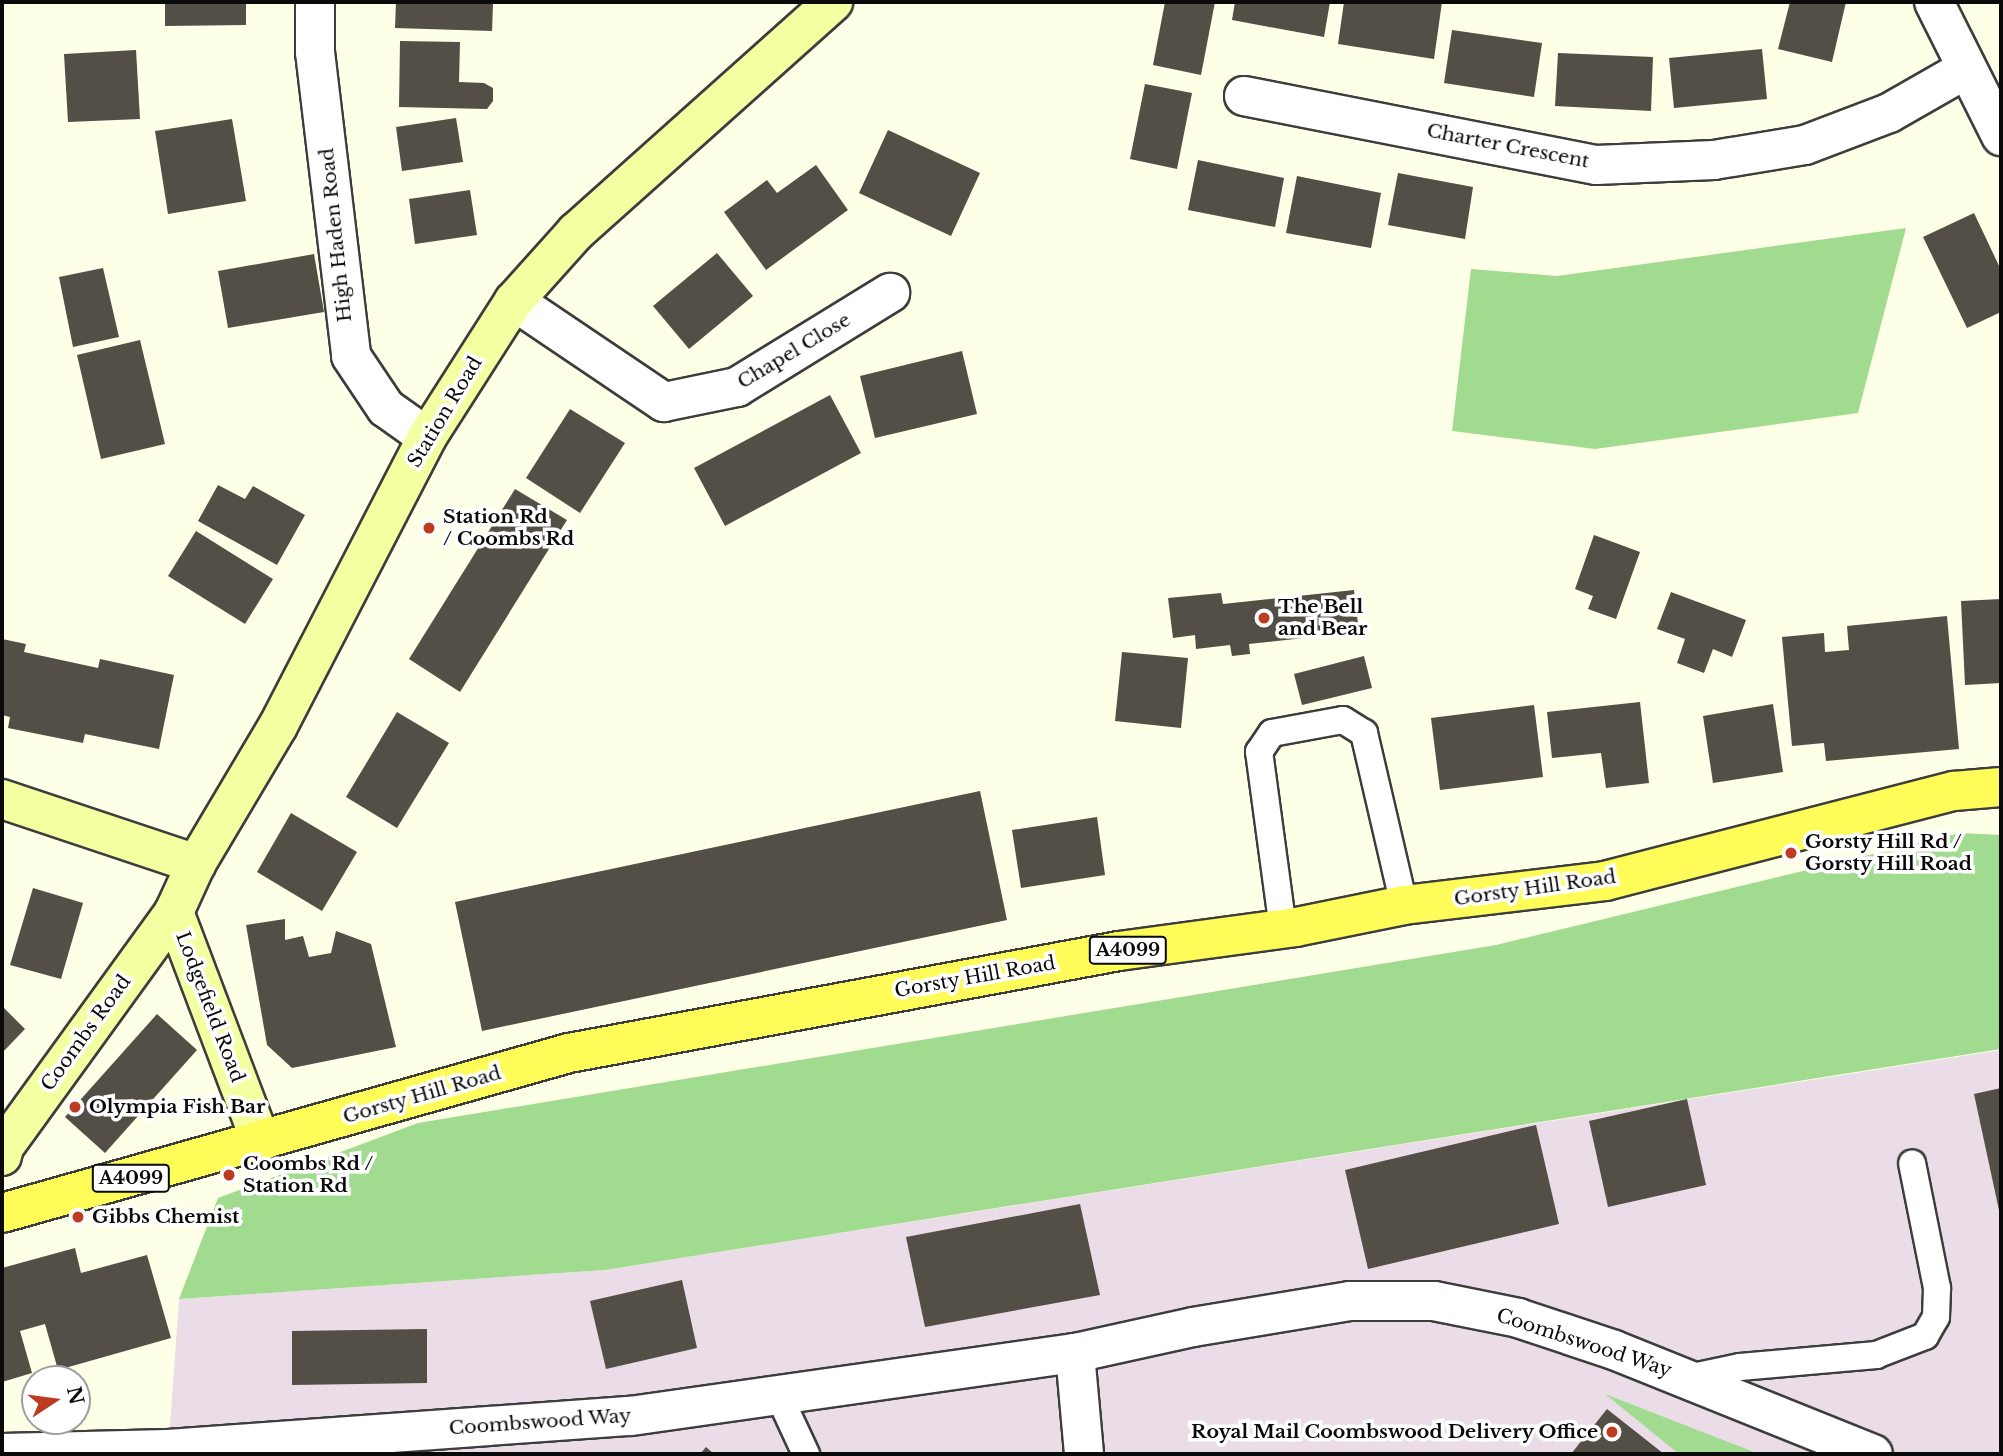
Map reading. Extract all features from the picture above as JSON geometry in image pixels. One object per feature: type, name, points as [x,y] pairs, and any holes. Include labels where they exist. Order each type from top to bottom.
[{"type":"main road","name":"Gorsty Hill Road","points":[[2,1213],[569,1053],[1119,951],[1283,929],[1404,905],[1605,881],[1954,791],[2001,787]]},
{"type":"street","name":"High Haden Road","points":[[316,2],[315,52],[351,356],[386,408],[427,437]]},
{"type":"street","name":"Station Road","points":[[174,912],[196,864],[278,726],[427,437],[514,301],[576,232],[833,2]]},
{"type":"street","points":[[1934,2],[2001,135]]},
{"type":"street","name":"Charter Crescent","points":[[1244,96],[1596,164],[1688,161],[1805,145],[1889,113],[1966,69]]},
{"type":"street","name":"Chapel Close","points":[[514,301],[664,402],[737,387],[890,293]]},
{"type":"street","points":[[2,799],[196,864]]},
{"type":"street","name":"Lodgefield Road","points":[[174,912],[261,1142]]},
{"type":"street","name":"Coombs Road","points":[[2,1156],[4,1147],[174,912]]},
{"type":"street","name":"Coombswood Way","points":[[2,1453],[250,1443],[631,1416],[780,1398],[1075,1353],[1193,1327],[1350,1301],[1434,1301],[1518,1318],[1688,1378],[1873,1454]]},
{"type":"street","points":[[1075,1353],[1084,1454]]},
{"type":"lane","points":[[1283,929],[1259,752],[1272,733],[1343,720],[1364,733],[1404,905]]},
{"type":"lane","points":[[1688,1378],[1740,1367],[1876,1355],[1925,1336],[1936,1317],[1937,1287],[1912,1163]]},
{"type":"lane","points":[[780,1398],[806,1454]]},
{"type":"shaded area","points":[[2001,1050],[2001,1454],[168,1454],[179,1299],[605,1270]]},
{"type":"green space","points":[[1906,228],[1858,413],[1595,449],[1452,431],[1471,269],[1557,276]]},
{"type":"green space","points":[[1960,833],[2001,835],[2001,1049],[605,1270],[179,1299],[218,1198],[418,1123],[1496,945]]},
{"type":"green space","points":[[1605,1394],[1759,1454],[1679,1454]]},
{"type":"building","points":[[165,2],[246,2],[246,25],[165,26]]},
{"type":"building","points":[[396,2],[493,4],[492,31],[395,28]]},
{"type":"building","points":[[1165,2],[1215,2],[1201,75],[1153,65]]},
{"type":"building","points":[[1235,2],[1330,2],[1324,37],[1232,20]]},
{"type":"building","points":[[1344,2],[1442,2],[1434,59],[1338,44]]},
{"type":"building","points":[[1790,2],[1846,2],[1832,62],[1778,49]]},
{"type":"building","points":[[1452,30],[1542,43],[1534,97],[1444,83]]},
{"type":"building","points":[[400,41],[460,42],[459,82],[484,83],[493,88],[493,101],[487,109],[399,107]]},
{"type":"building","points":[[1762,49],[1767,99],[1674,108],[1669,58]]},
{"type":"building","points":[[136,50],[140,119],[68,122],[64,54]]},
{"type":"building","points":[[1558,53],[1653,57],[1651,111],[1555,106]]},
{"type":"building","points":[[1145,84],[1192,93],[1177,169],[1130,159]]},
{"type":"building","points":[[456,118],[463,162],[402,171],[396,127]]},
{"type":"building","points":[[232,119],[246,201],[168,214],[155,131]]},
{"type":"building","points":[[888,130],[980,173],[951,236],[859,193]]},
{"type":"building","points":[[1198,160],[1284,178],[1275,227],[1188,210]]},
{"type":"building","points":[[816,165],[848,210],[766,270],[724,212],[767,180],[777,193]]},
{"type":"building","points":[[1398,173],[1473,187],[1465,239],[1388,225]]},
{"type":"building","points":[[1297,176],[1381,193],[1371,248],[1286,233]]},
{"type":"building","points":[[470,190],[477,235],[415,244],[409,199]]},
{"type":"building","points":[[1974,213],[2001,270],[2001,312],[1967,328],[1923,237]]},
{"type":"building","points":[[717,253],[753,296],[689,349],[653,306]]},
{"type":"building","points":[[314,254],[324,312],[228,328],[218,271]]},
{"type":"building","points":[[103,268],[119,337],[73,347],[59,277]]},
{"type":"building","points":[[140,340],[165,444],[101,459],[77,355]]},
{"type":"building","points":[[962,351],[977,414],[875,438],[860,376]]},
{"type":"building","points":[[830,395],[861,453],[725,526],[694,468]]},
{"type":"building","points":[[570,409],[625,443],[580,513],[526,478]]},
{"type":"building","points":[[218,485],[245,499],[253,486],[305,515],[277,565],[198,521]]},
{"type":"building","points":[[515,489],[567,520],[460,692],[409,659]]},
{"type":"building","points":[[196,531],[273,579],[245,624],[168,576]]},
{"type":"building","points":[[1594,535],[1640,552],[1616,619],[1588,609],[1593,596],[1575,589]]},
{"type":"building","name":"The Bell and Bear","points":[[1354,590],[1359,632],[1249,644],[1250,654],[1232,656],[1230,645],[1196,649],[1195,635],[1173,638],[1168,598],[1221,593],[1223,604]]},
{"type":"building","points":[[1671,592],[1746,620],[1732,657],[1713,649],[1704,673],[1677,663],[1685,639],[1657,629]]},
{"type":"building","points":[[2001,599],[2001,683],[1965,685],[1961,601]]},
{"type":"building","points":[[1947,616],[1959,749],[1826,761],[1824,743],[1792,746],[1782,637],[1824,633],[1825,652],[1849,650],[1847,626]]},
{"type":"building","points":[[2,639],[26,644],[24,652],[98,668],[100,659],[174,675],[159,749],[85,734],[83,743],[8,728],[10,717],[2,715]]},
{"type":"building","points":[[1122,652],[1188,658],[1181,728],[1115,721]]},
{"type":"building","points":[[1364,656],[1372,688],[1302,705],[1294,674]]},
{"type":"building","points":[[1640,702],[1649,783],[1606,788],[1601,753],[1552,758],[1547,712]]},
{"type":"building","points":[[1773,704],[1783,772],[1713,783],[1703,716]]},
{"type":"building","points":[[1534,705],[1543,777],[1440,790],[1431,718]]},
{"type":"building","points":[[397,712],[449,743],[397,828],[346,797]]},
{"type":"building","points":[[980,791],[1007,920],[482,1031],[455,902]]},
{"type":"building","points":[[291,813],[357,852],[322,911],[257,872]]},
{"type":"building","points":[[1097,817],[1105,875],[1021,888],[1012,830]]},
{"type":"building","points":[[33,888],[83,903],[61,979],[10,965]]},
{"type":"building","points":[[285,919],[285,940],[303,936],[309,957],[331,953],[336,931],[371,944],[396,1047],[292,1068],[267,1045],[246,925]]},
{"type":"building","points":[[2,1006],[25,1029],[2,1053]]},
{"type":"building","points":[[157,1014],[197,1050],[105,1153],[65,1117]]},
{"type":"building","points":[[2001,1088],[2001,1214],[2000,1215],[1974,1094]]},
{"type":"building","points":[[1687,1099],[1706,1185],[1608,1207],[1589,1121]]},
{"type":"building","points":[[1536,1125],[1559,1224],[1368,1269],[1345,1170]]},
{"type":"building","points":[[1080,1204],[1100,1295],[925,1327],[906,1237]]},
{"type":"building","points":[[75,1248],[81,1273],[147,1255],[171,1338],[76,1365],[57,1365],[45,1324],[20,1331],[30,1365],[21,1365],[21,1376],[2,1382],[2,1268]]},
{"type":"building","points":[[682,1280],[697,1348],[606,1369],[590,1301]]},
{"type":"building","points":[[427,1329],[427,1383],[292,1385],[292,1331]]},
{"type":"building","name":"Royal Mail Coombswood Delivery Office","points":[[1607,1409],[1664,1454],[1571,1454]]},
{"type":"building","points":[[706,1447],[714,1454],[700,1454]]},
{"type":"place","name":"Station Rd / Coombs Rd","points":[[429,528]]},
{"type":"place","name":"The Bell and Bear","points":[[1264,618]]},
{"type":"place","name":"Gorsty Hill Rd / Gorsty Hill Road","points":[[1791,853]]},
{"type":"place","name":"Olympia Fish Bar","points":[[75,1107]]},
{"type":"place","name":"Coombs Rd / Station Rd","points":[[229,1175]]},
{"type":"place","name":"Gibbs Chemist","points":[[78,1217]]},
{"type":"place","name":"Royal Mail Coombswood Delivery Office","points":[[1612,1432]]}]
